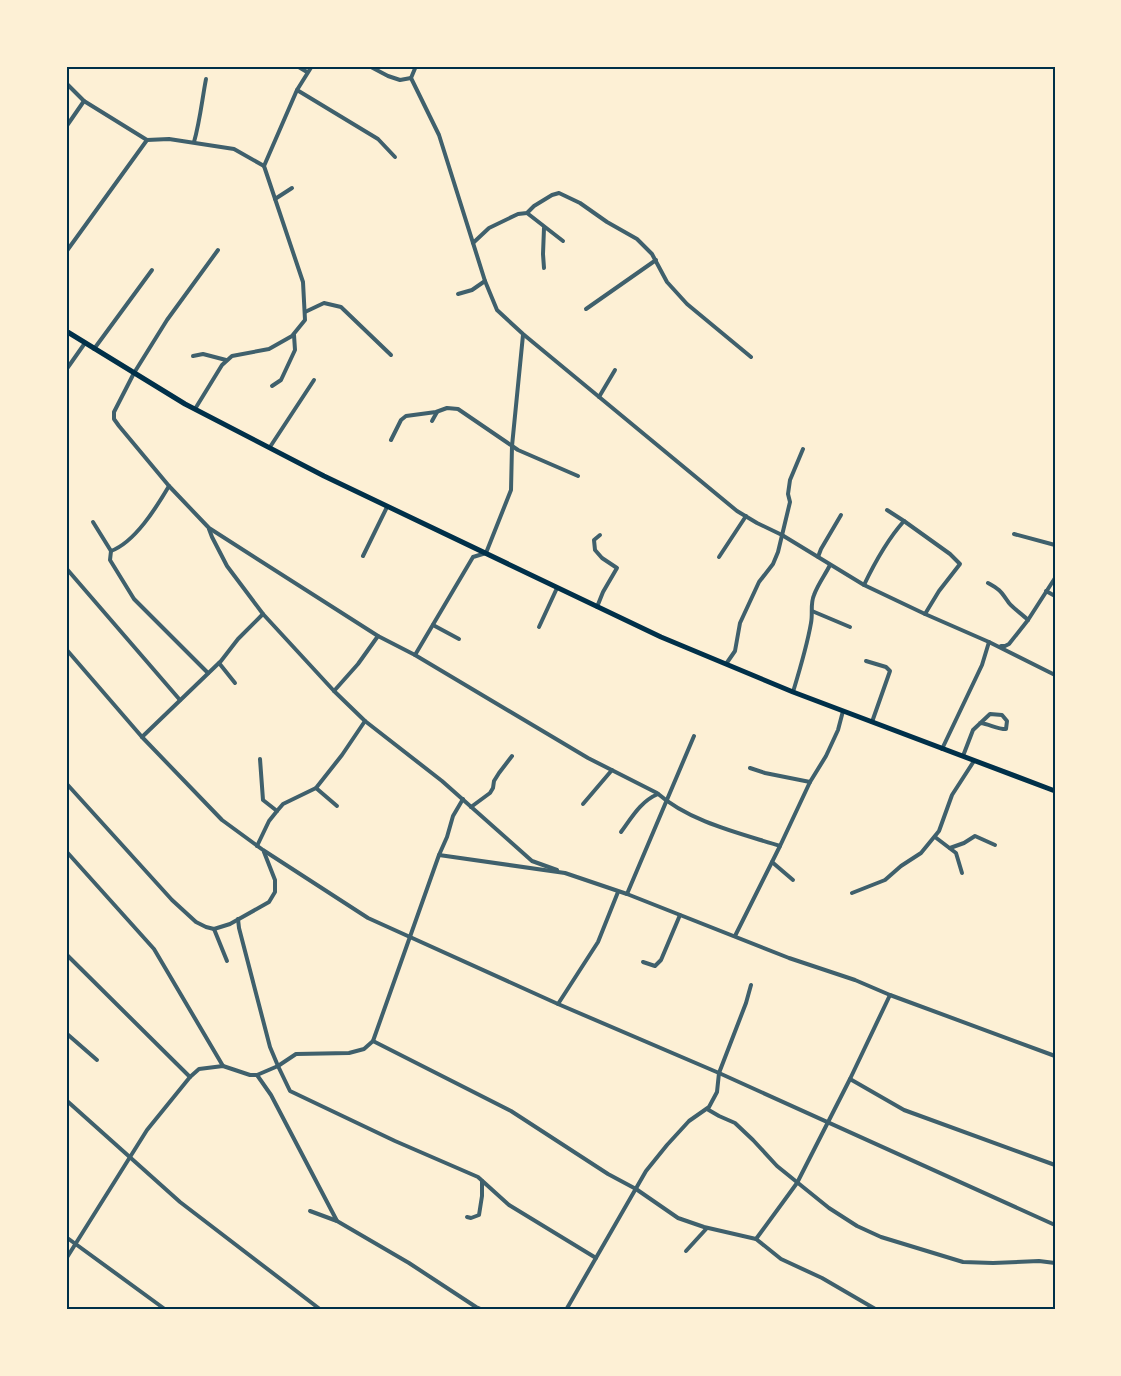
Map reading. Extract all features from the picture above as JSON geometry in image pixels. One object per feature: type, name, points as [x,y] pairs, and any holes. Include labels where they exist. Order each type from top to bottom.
[{"type":"main road","points":[[66,331],[195,408],[324,476],[661,637],[793,692],[1055,791]]},
{"type":"street","points":[[297,66],[307,72]]},
{"type":"street","points":[[195,408],[222,365],[232,356],[269,349],[294,334],[305,320],[303,282],[264,166],[297,90],[312,66]]},
{"type":"street","points":[[371,66],[400,80],[411,78]]},
{"type":"street","points":[[416,66],[411,78],[439,135],[485,281],[497,310],[737,511],[782,535],[864,585],[1055,675]]},
{"type":"street","points":[[194,142],[206,79]]},
{"type":"street","points":[[66,83],[84,101],[147,140],[169,139],[234,149],[264,166]]},
{"type":"street","points":[[297,90],[378,139],[395,157]]},
{"type":"street","points":[[66,127],[84,101]]},
{"type":"street","points":[[66,252],[147,140]]},
{"type":"street","points":[[275,199],[292,188]]},
{"type":"street","points":[[473,243],[489,228],[518,214],[527,213],[534,206],[559,193],[580,203],[637,239],[652,254],[667,282],[687,304],[752,357]]},
{"type":"street","points":[[527,213],[563,241]]},
{"type":"street","points":[[544,228],[544,268]]},
{"type":"street","points":[[218,250],[167,320],[134,373],[114,412],[114,419],[170,486],[209,528],[378,636],[415,655],[588,758],[658,794],[666,801],[705,822],[780,846]]},
{"type":"street","points":[[586,309],[656,260]]},
{"type":"street","points":[[94,349],[152,270]]},
{"type":"street","points":[[458,294],[472,290],[485,281]]},
{"type":"street","points":[[305,312],[324,303],[340,307],[392,356]]},
{"type":"street","points":[[272,387],[281,380],[295,350],[294,334]]},
{"type":"street","points":[[415,655],[473,556],[486,552],[511,490],[512,446],[523,334]]},
{"type":"street","points":[[66,370],[85,343]]},
{"type":"street","points":[[193,356],[203,354],[227,361]]},
{"type":"street","points":[[599,397],[615,370]]},
{"type":"street","points":[[270,447],[314,380]]},
{"type":"street","points":[[391,440],[401,420],[406,416],[447,408],[458,410],[518,450],[578,476]]},
{"type":"street","points":[[432,421],[437,411]]},
{"type":"street","points":[[726,664],[735,651],[740,624],[759,582],[773,564],[778,552],[790,502],[788,494],[790,480],[803,449]]},
{"type":"street","points":[[111,551],[118,548],[150,517],[170,486]]},
{"type":"street","points":[[363,556],[388,506]]},
{"type":"street","points":[[887,510],[950,554],[960,564],[925,614]]},
{"type":"street","points":[[818,557],[841,515]]},
{"type":"street","points":[[719,557],[746,516]]},
{"type":"street","points":[[864,585],[880,554],[904,521]]},
{"type":"street","points":[[93,522],[111,551],[110,560],[134,598],[208,673]]},
{"type":"street","points":[[209,528],[228,566],[263,614],[334,692],[365,721],[442,781],[532,861],[627,894],[789,958],[855,980],[1055,1056]]},
{"type":"street","points":[[1014,534],[1055,546]]},
{"type":"street","points":[[597,607],[617,568],[594,550],[594,540],[600,535]]},
{"type":"street","points":[[793,692],[806,650],[814,593],[830,565]]},
{"type":"street","points":[[66,568],[180,700]]},
{"type":"street","points":[[997,646],[1009,644],[1028,620],[1055,578]]},
{"type":"street","points":[[988,583],[998,588],[1009,603],[1028,620]]},
{"type":"street","points":[[539,627],[557,588]]},
{"type":"street","points":[[1046,591],[1055,596]]},
{"type":"street","points":[[812,611],[850,627]]},
{"type":"street","points":[[142,737],[219,663],[238,639],[263,614]]},
{"type":"street","points":[[433,625],[459,639]]},
{"type":"street","points":[[334,692],[378,636]]},
{"type":"street","points":[[942,749],[982,665],[989,642]]},
{"type":"street","points":[[66,649],[142,737],[222,820],[257,846],[368,918],[558,1004],[827,1121],[1055,1225]]},
{"type":"street","points":[[866,661],[886,667],[890,671],[872,722]]},
{"type":"street","points":[[219,663],[236,683]]},
{"type":"street","points":[[735,936],[810,782],[826,756],[838,730],[843,711]]},
{"type":"street","points":[[963,756],[973,730],[980,723],[990,714],[1002,715],[1007,721],[1006,729],[980,723]]},
{"type":"street","points":[[257,846],[269,821],[283,804],[316,788],[365,721]]},
{"type":"street","points":[[627,894],[694,736]]},
{"type":"street","points":[[471,807],[490,793],[494,781],[512,756]]},
{"type":"street","points":[[260,759],[263,800],[277,811]]},
{"type":"street","points":[[852,893],[885,880],[921,853],[939,831],[952,795],[974,761]]},
{"type":"street","points":[[750,768],[810,782]]},
{"type":"street","points":[[583,804],[612,770]]},
{"type":"street","points":[[66,783],[172,900],[196,922],[206,927],[214,929],[230,924],[269,902],[275,891],[275,880],[263,850]]},
{"type":"street","points":[[316,788],[336,806]]},
{"type":"street","points":[[621,832],[635,812],[658,794]]},
{"type":"street","points":[[66,1259],[147,1130],[199,1069],[223,1066],[250,1075],[258,1075],[296,1054],[349,1053],[364,1049],[373,1041],[453,816],[463,799]]},
{"type":"street","points":[[950,848],[975,836],[995,845]]},
{"type":"street","points":[[935,837],[956,853],[962,873]]},
{"type":"street","points":[[66,851],[154,949],[223,1066]]},
{"type":"street","points":[[439,855],[565,873]]},
{"type":"street","points":[[772,862],[793,880]]},
{"type":"street","points":[[558,1004],[598,942],[618,892]]},
{"type":"street","points":[[643,962],[655,966],[661,960],[680,915]]},
{"type":"street","points":[[238,920],[270,1047],[290,1091],[482,1180],[509,1205],[596,1258]]},
{"type":"street","points":[[214,929],[227,961]]},
{"type":"street","points":[[66,954],[190,1077]]},
{"type":"street","points":[[566,1310],[646,1171],[689,1121],[707,1109],[717,1092],[719,1073],[751,985]]},
{"type":"street","points":[[756,1239],[796,1183],[850,1079],[890,994]]},
{"type":"street","points":[[66,1033],[97,1060]]},
{"type":"street","points":[[373,1041],[511,1111],[678,1218],[707,1228],[756,1239],[781,1259],[822,1278],[876,1310]]},
{"type":"street","points":[[258,1075],[271,1095],[337,1221]]},
{"type":"street","points":[[850,1079],[904,1110],[1055,1165]]},
{"type":"street","points":[[66,1100],[180,1202],[321,1310]]},
{"type":"street","points":[[707,1109],[735,1123],[777,1166],[829,1208],[857,1226],[881,1237],[963,1262],[1040,1261],[1055,1263]]},
{"type":"street","points":[[467,1216],[471,1218],[479,1215],[482,1180]]},
{"type":"street","points":[[310,1211],[337,1221],[483,1310]]},
{"type":"street","points":[[686,1251],[707,1228]]},
{"type":"street","points":[[66,1236],[166,1310]]}]
